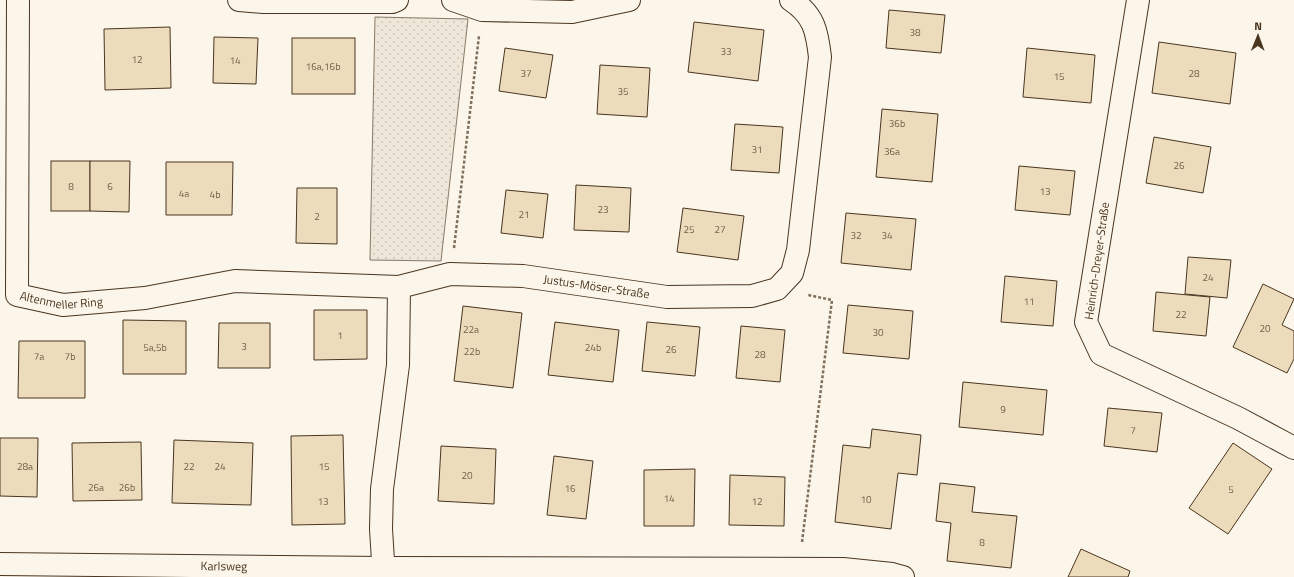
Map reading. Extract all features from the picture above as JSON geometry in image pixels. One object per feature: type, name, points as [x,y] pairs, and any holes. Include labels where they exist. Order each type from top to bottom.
[{"type":"street","name":"Altenmeller Ring","points":[[18,0],[17,295],[63,305],[145,298],[235,280],[399,287]]},
{"type":"street","points":[[239,0],[263,2],[392,2],[397,0]]},
{"type":"street","points":[[453,0],[482,10],[572,12],[629,0]]},
{"type":"street","name":"Heinrich-Dreyer-Straße","points":[[1138,0],[1086,322],[1101,354],[1238,418],[1294,448]]},
{"type":"street","points":[[777,290],[792,273],[798,250],[820,57],[816,31],[804,3]]},
{"type":"street","name":"Justus-Möser-Straße","points":[[399,287],[450,274],[523,276],[667,297],[752,296],[777,290]]},
{"type":"street","points":[[384,572],[381,528],[382,489],[398,364],[399,287]]},
{"type":"street","name":"Karlsweg","points":[[0,564],[384,572],[799,569],[844,573],[892,574],[903,577]]},
{"type":"path","points":[[450,274],[474,88],[482,10]]},
{"type":"path","points":[[777,290],[832,300],[799,569]]},
{"type":"shaded area","points":[[375,17],[468,19],[441,261],[370,260]]},
{"type":"building","points":[[889,10],[945,15],[941,53],[886,48]]},
{"type":"building","points":[[694,22],[764,30],[758,81],[688,72]]},
{"type":"building","points":[[170,27],[171,88],[105,90],[104,29]]},
{"type":"building","points":[[214,37],[258,38],[256,84],[213,83]]},
{"type":"building","points":[[292,38],[355,38],[355,94],[292,94]]},
{"type":"building","points":[[1159,42],[1236,53],[1230,104],[1152,93]]},
{"type":"building","points":[[505,48],[553,55],[546,98],[499,91]]},
{"type":"building","points":[[1027,48],[1095,55],[1091,103],[1023,97]]},
{"type":"building","points":[[600,65],[650,68],[647,117],[597,114]]},
{"type":"building","points":[[882,109],[938,114],[932,182],[876,177]]},
{"type":"building","points":[[735,124],[783,127],[779,173],[731,170]]},
{"type":"building","points":[[1154,137],[1211,147],[1203,193],[1146,183]]},
{"type":"building","points":[[51,161],[90,161],[90,211],[51,211]]},
{"type":"building","points":[[90,161],[130,161],[129,212],[90,211]]},
{"type":"building","points":[[166,162],[233,162],[232,215],[166,215]]},
{"type":"building","points":[[1019,166],[1075,171],[1070,215],[1015,210]]},
{"type":"building","points":[[576,185],[631,188],[629,232],[574,230]]},
{"type":"building","points":[[297,188],[337,188],[337,244],[296,243]]},
{"type":"building","points":[[506,190],[548,194],[543,238],[501,233]]},
{"type":"building","points":[[683,208],[744,216],[738,260],[677,252]]},
{"type":"building","points":[[846,213],[916,219],[911,270],[841,263]]},
{"type":"building","points":[[1188,257],[1231,260],[1227,298],[1185,294]]},
{"type":"building","points":[[1005,276],[1057,281],[1053,326],[1001,322]]},
{"type":"building","points":[[1263,284],[1294,299],[1282,325],[1294,331],[1294,359],[1287,373],[1233,347]]},
{"type":"building","points":[[1156,292],[1210,297],[1206,336],[1153,331]]},
{"type":"building","points":[[848,305],[913,311],[909,359],[843,353]]},
{"type":"building","points":[[463,306],[522,313],[513,388],[454,381]]},
{"type":"building","points":[[314,310],[367,310],[367,359],[314,360]]},
{"type":"building","points":[[123,320],[186,321],[186,374],[123,374]]},
{"type":"building","points":[[555,322],[619,330],[613,382],[548,375]]},
{"type":"building","points":[[647,322],[700,327],[695,376],[642,371]]},
{"type":"building","points":[[219,323],[270,323],[270,368],[218,368]]},
{"type":"building","points":[[741,326],[785,330],[780,382],[736,378]]},
{"type":"building","points":[[19,341],[85,341],[85,398],[18,398]]},
{"type":"building","points":[[963,382],[1047,390],[1043,435],[959,427]]},
{"type":"building","points":[[1108,408],[1162,413],[1157,452],[1104,446]]},
{"type":"building","points":[[872,429],[921,435],[917,475],[898,473],[891,529],[835,522],[843,445],[870,448]]},
{"type":"building","points":[[343,435],[345,524],[292,525],[291,436]]},
{"type":"building","points":[[0,438],[38,438],[37,497],[0,496]]},
{"type":"building","points":[[174,440],[253,443],[251,505],[172,503]]},
{"type":"building","points":[[141,442],[142,500],[73,501],[72,443]]},
{"type":"building","points":[[1233,443],[1272,469],[1228,534],[1189,508]]},
{"type":"building","points":[[441,446],[496,449],[494,504],[438,501]]},
{"type":"building","points":[[554,456],[593,461],[586,519],[547,515]]},
{"type":"building","points":[[695,469],[694,526],[644,526],[644,470]]},
{"type":"building","points":[[730,475],[785,477],[784,526],[729,525]]},
{"type":"building","points":[[940,483],[975,487],[972,512],[1017,516],[1011,568],[947,561],[951,523],[936,521]]},
{"type":"building","points":[[1081,549],[1130,571],[1128,577],[1068,577]]}]
